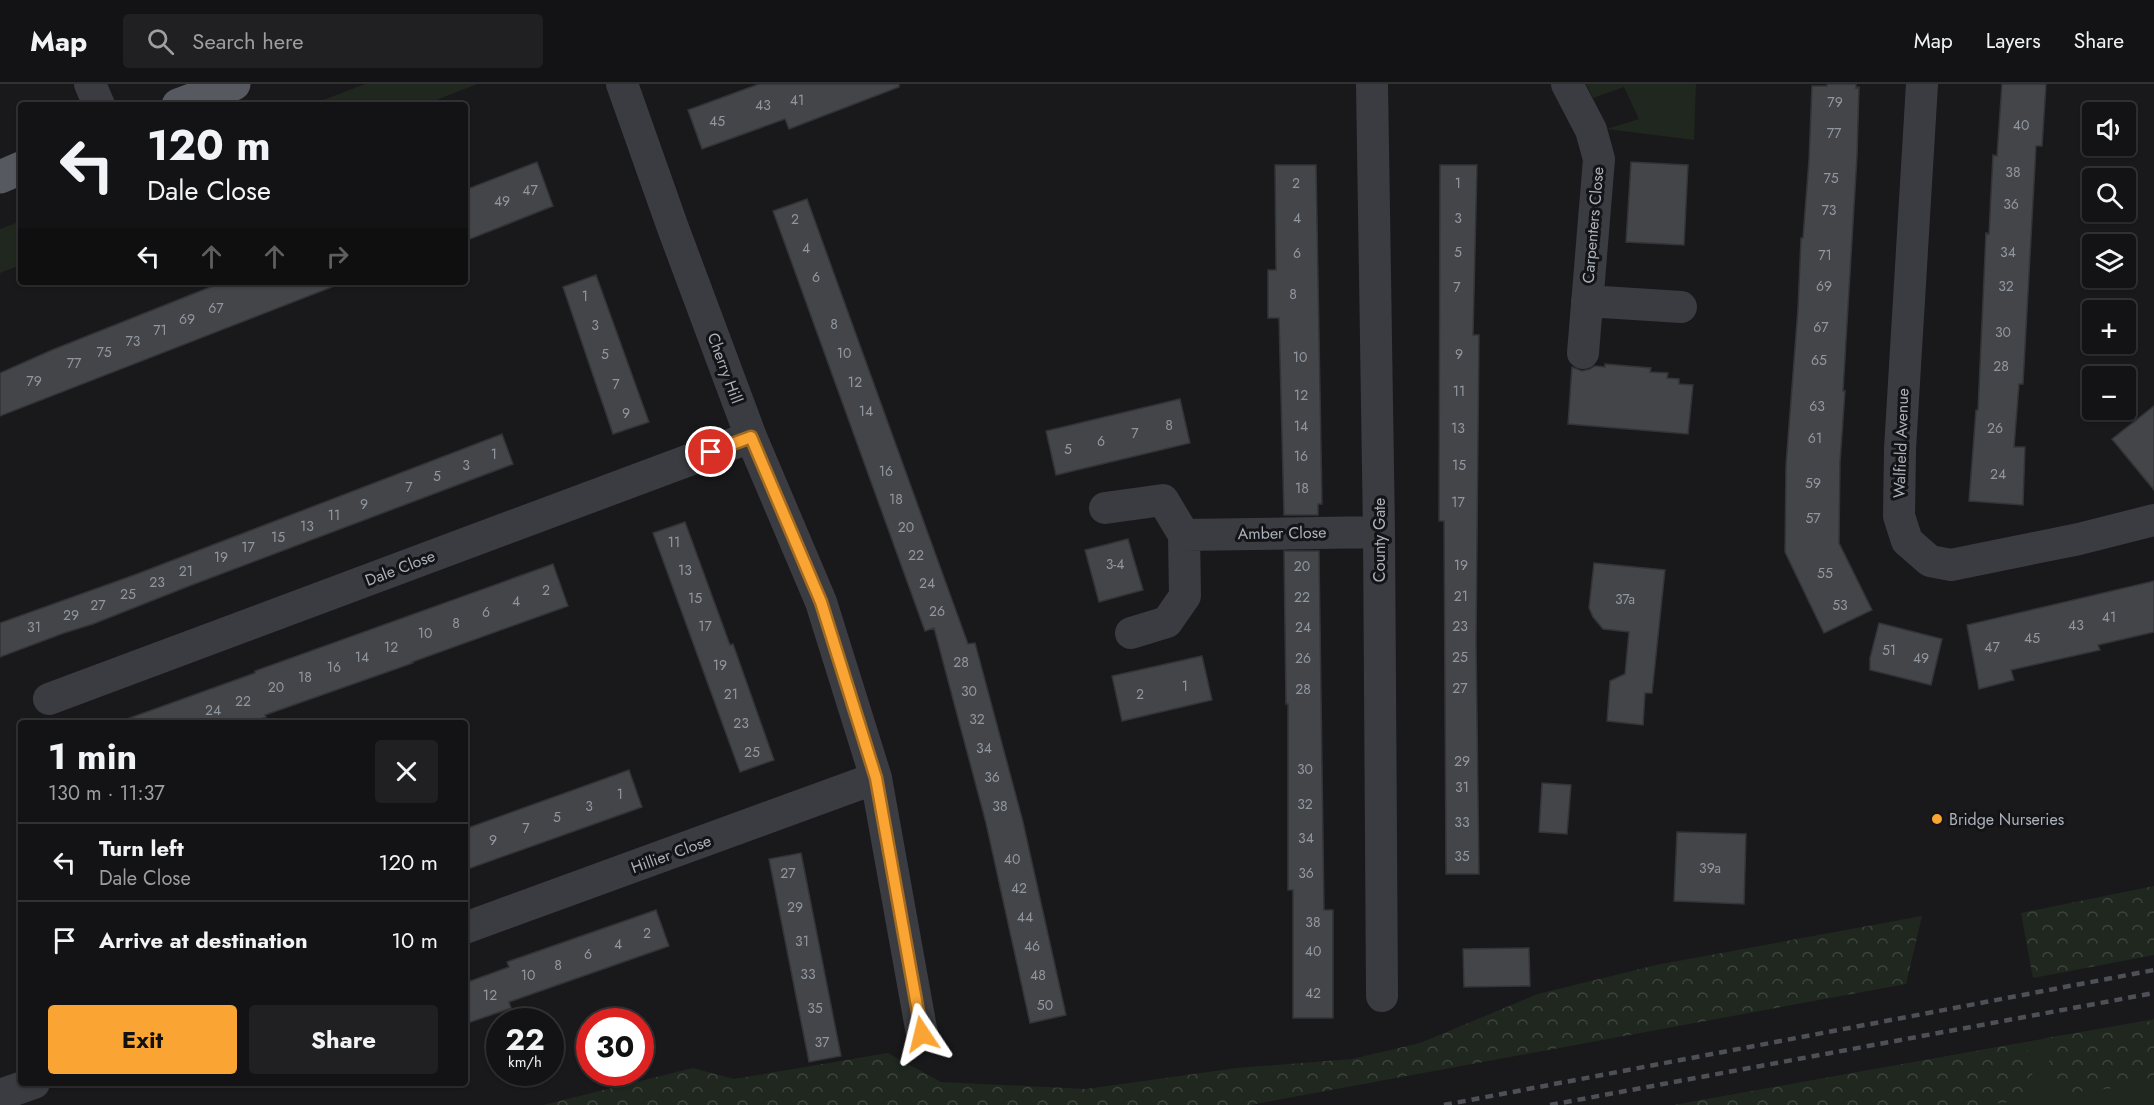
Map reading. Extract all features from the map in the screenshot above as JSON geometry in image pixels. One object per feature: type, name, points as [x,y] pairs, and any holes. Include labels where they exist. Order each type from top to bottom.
[{"type":"main road","points":[[186,102],[234,84]]},
{"type":"main road","points":[[0,177],[18,169]]},
{"type":"street","points":[[90,84],[98,102]]},
{"type":"street","name":"Cherry Hill","points":[[622,84],[751,437],[821,602],[876,778],[922,1034]]},
{"type":"street","name":"County Gate","points":[[1372,84],[1379,532],[1382,996]]},
{"type":"street","name":"Carpenters Close","points":[[1568,84],[1591,130],[1599,159],[1583,353]]},
{"type":"street","name":"Walfield Avenue","points":[[1922,84],[1900,449],[1899,516],[1907,540],[1930,561],[1951,565],[2079,539],[2154,520]]},
{"type":"street","name":"Carpenters Close","points":[[1587,301],[1681,307]]},
{"type":"street","name":"Dale Close","points":[[49,699],[751,437]]},
{"type":"street","points":[[1105,508],[1163,500],[1184,535],[1185,597],[1167,622],[1131,633]]},
{"type":"street","name":"Amber Close","points":[[1184,535],[1379,532]]},
{"type":"street","name":"Hillier Close","points":[[468,927],[876,778]]},
{"type":"street","points":[[0,1095],[26,1086]]},
{"type":"green space","points":[[365,84],[477,84],[432,102],[318,102]]},
{"type":"green space","points":[[1586,84],[1696,84],[1694,140],[1607,129],[1639,119],[1624,87],[1593,98]]},
{"type":"green space","points":[[18,222],[18,266],[0,273],[0,229]]},
{"type":"green space","points":[[2154,886],[2154,955],[2033,978],[2021,913]]},
{"type":"green space","points":[[1922,916],[1906,984],[1250,1105],[543,1105],[620,1086],[654,1086],[654,1078],[693,1068],[734,1079],[888,1053],[941,1082],[1086,1089],[1237,1068],[1352,1059],[1420,1043],[1538,994],[1656,965]]},
{"type":"green space","points":[[2154,1019],[2154,1105],[1674,1105]]},
{"type":"green space","points":[[2154,1021],[2154,1084],[2055,1094],[2045,1038]]},
{"type":"green space","points":[[2026,1042],[2037,1098],[1987,1105],[1674,1105]]},
{"type":"building","points":[[759,84],[899,84],[899,87],[789,129],[785,119],[702,149],[688,110]]},
{"type":"building","points":[[1827,84],[1856,84],[1856,88],[1859,87],[1843,391],[1845,391],[1840,462],[1839,543],[1872,610],[1824,633],[1785,552],[1786,465],[1801,238],[1803,238],[1809,160],[1812,86],[1827,86]]},
{"type":"building","points":[[2002,84],[2046,84],[2042,146],[2036,146],[2023,384],[2019,384],[2014,447],[2025,447],[2023,505],[1969,501],[1976,410],[1978,410],[1986,233],[1989,234],[1993,155],[1997,156]]},
{"type":"building","points":[[537,162],[553,206],[468,240],[468,189]]},
{"type":"building","points":[[1631,162],[1688,165],[1684,245],[1626,242]]},
{"type":"building","points":[[1275,165],[1316,165],[1322,504],[1318,504],[1318,515],[1284,515],[1279,318],[1268,318],[1268,270],[1276,270]]},
{"type":"building","points":[[1440,165],[1477,165],[1473,335],[1479,335],[1476,642],[1479,874],[1446,874],[1444,521],[1439,521]]},
{"type":"building","points":[[807,199],[968,644],[975,643],[1023,822],[1066,1015],[1030,1023],[986,823],[934,628],[925,631],[773,211]]},
{"type":"building","points":[[596,275],[649,422],[613,434],[563,287]]},
{"type":"building","points":[[215,285],[337,285],[0,416],[0,373]]},
{"type":"building","points":[[1605,364],[1651,368],[1650,372],[1668,373],[1667,378],[1679,379],[1679,384],[1693,385],[1688,434],[1568,424],[1572,367],[1582,371],[1595,366],[1605,367]]},
{"type":"building","points":[[1180,399],[1190,443],[1056,475],[1046,431]]},
{"type":"building","points":[[2154,406],[2154,490],[2112,439]]},
{"type":"building","points":[[502,434],[513,464],[93,624],[0,657],[0,623],[137,574]]},
{"type":"building","points":[[685,522],[730,645],[733,644],[774,760],[740,772],[653,533]]},
{"type":"building","points":[[1128,539],[1143,590],[1099,602],[1085,550]]},
{"type":"building","points":[[1284,551],[1319,551],[1324,910],[1333,910],[1333,1018],[1293,1018],[1293,890],[1288,890],[1288,704],[1286,704]]},
{"type":"building","points":[[1594,563],[1665,570],[1652,693],[1645,693],[1643,725],[1607,721],[1610,681],[1625,674],[1629,632],[1603,629],[1593,617],[1589,608]]},
{"type":"building","points":[[553,564],[568,606],[265,715],[266,717],[257,720],[127,720],[255,673],[255,671]]},
{"type":"building","points":[[2154,581],[2154,632],[2098,645],[2100,650],[2011,670],[2014,680],[1979,689],[1967,625]]},
{"type":"building","points":[[1879,623],[1942,639],[1931,685],[1870,670],[1870,658]]},
{"type":"building","points":[[1202,656],[1212,700],[1122,721],[1112,676]]},
{"type":"building","points":[[629,770],[642,807],[468,869],[468,828]]},
{"type":"building","points":[[1542,783],[1571,785],[1567,834],[1539,832]]},
{"type":"building","points":[[1677,832],[1746,834],[1744,904],[1674,901]]},
{"type":"building","points":[[801,853],[841,1056],[809,1062],[769,859]]},
{"type":"building","points":[[656,910],[669,946],[509,1002],[511,1008],[486,1008],[486,1017],[468,1023],[468,982],[509,967],[507,962]]},
{"type":"building","points":[[1529,948],[1530,986],[1464,987],[1463,949]]},
{"type":"railway","points":[[1444,1105],[2154,970]]},
{"type":"railway","points":[[1550,1105],[2154,993]]},
{"type":"place","name":"Bridge Nurseries","points":[[1937,819]]},
{"type":"route","points":[[711,452],[751,437],[821,602],[876,778],[922,1034]]}]
